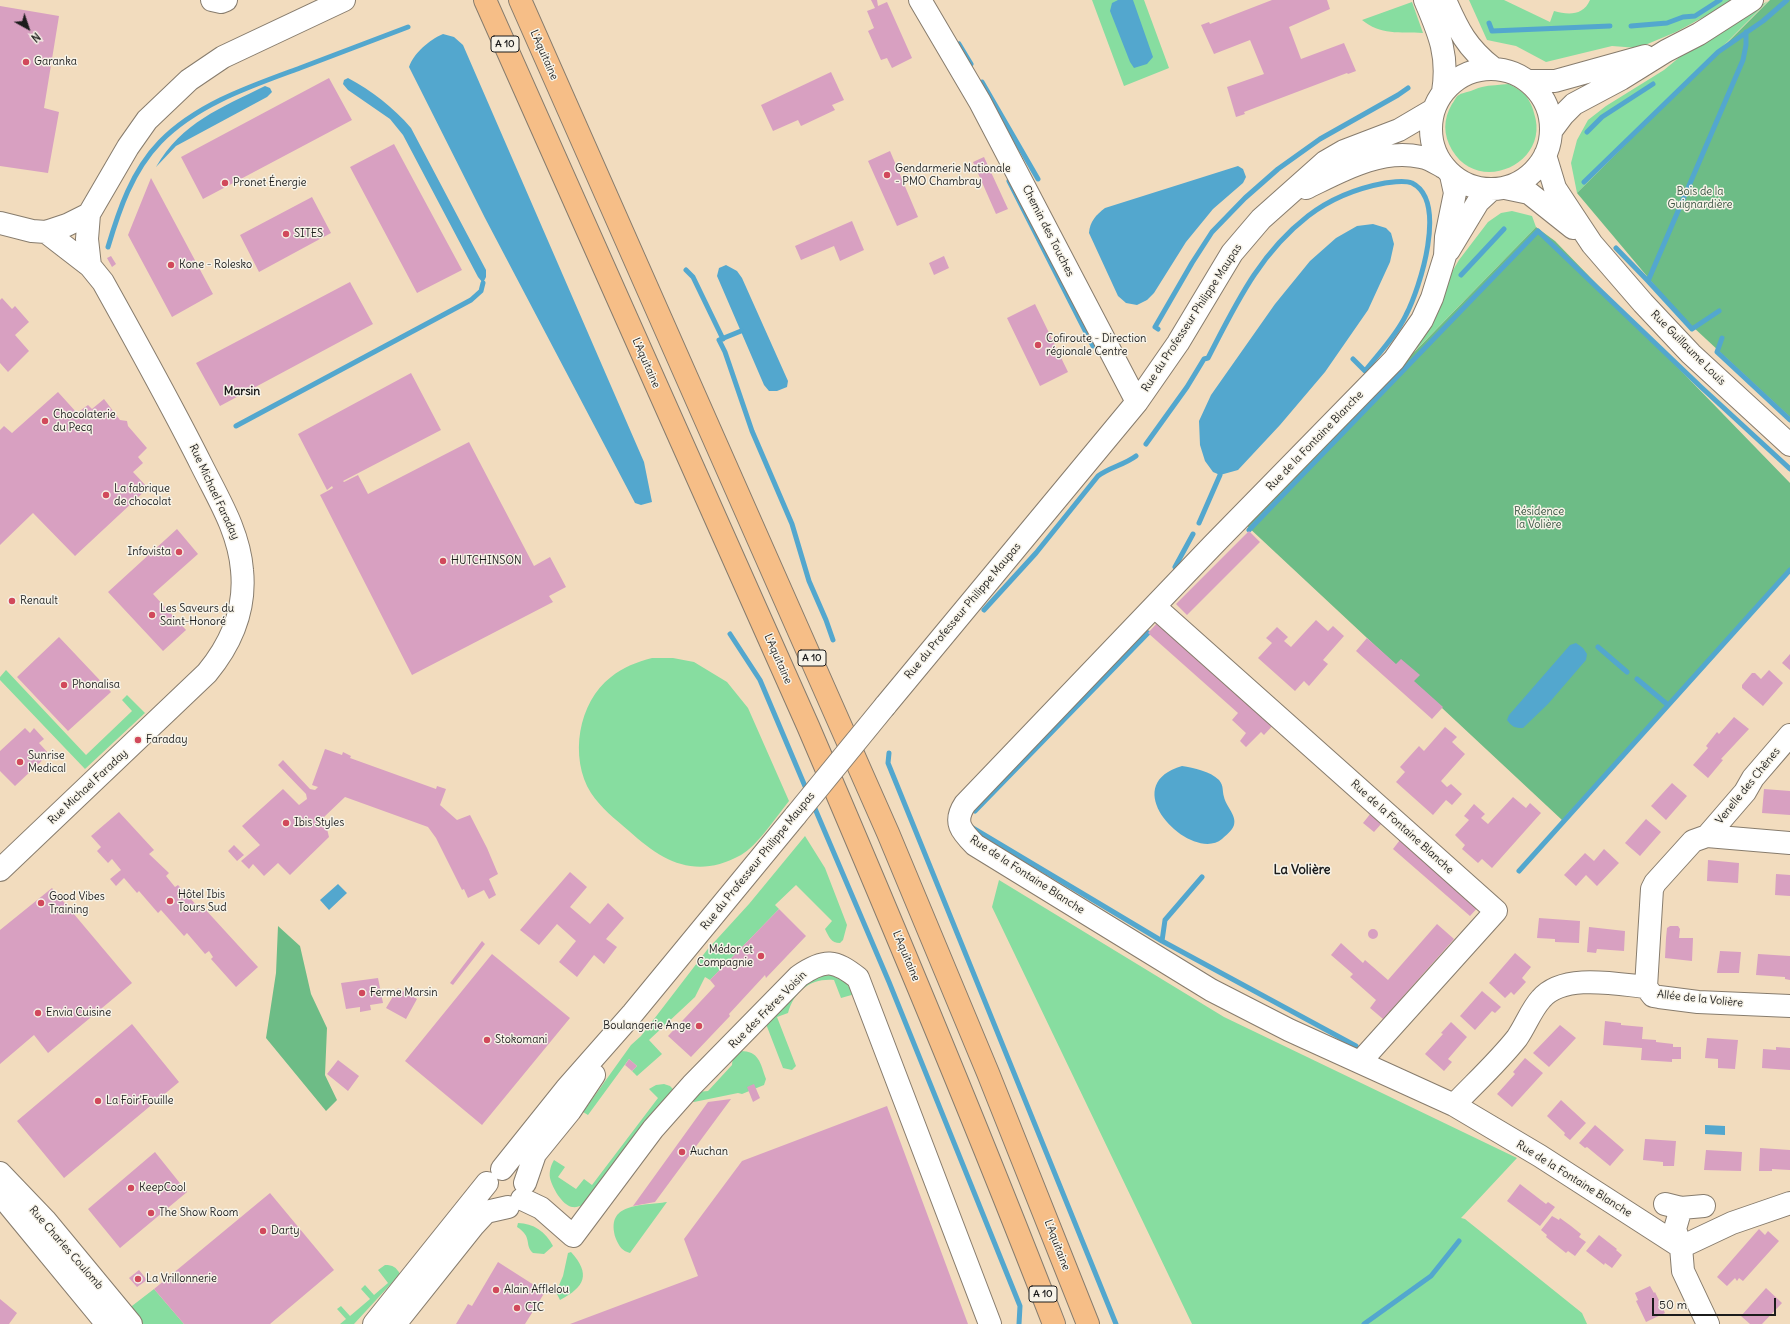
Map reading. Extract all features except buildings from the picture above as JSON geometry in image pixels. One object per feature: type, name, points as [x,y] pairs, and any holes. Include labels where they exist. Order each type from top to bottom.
[{"type":"highway","name":"L'Aquitaine","points":[[485,0],[856,838],[959,1085],[1054,1324]]},
{"type":"highway","name":"L'Aquitaine","points":[[520,0],[882,819],[988,1073],[1088,1324]]},
{"type":"street","points":[[212,0],[221,2],[226,0]]},
{"type":"street","points":[[90,266],[87,239],[89,214],[128,147],[147,120],[189,80],[223,57],[344,0]]},
{"type":"street","name":"Chemin des Touches","points":[[920,0],[980,102],[1137,402]]},
{"type":"street","points":[[1426,0],[1444,51],[1445,80],[1430,124],[1431,139],[1435,154],[1447,171],[1464,183],[1477,188],[1498,188],[1517,183],[1529,176],[1545,155],[1550,143],[1551,131],[1550,116],[1546,103],[1538,91],[1528,81],[1517,74],[1506,70],[1493,68],[1479,69],[1465,74],[1453,82],[1438,101]]},
{"type":"street","points":[[1445,0],[1461,36],[1473,51],[1493,68]]},
{"type":"street","points":[[1551,131],[1563,115],[1574,104],[1621,78],[1666,50],[1699,34],[1752,0]]},
{"type":"street","points":[[1528,81],[1555,81],[1666,50]]},
{"type":"street","name":"Rue du Professeur Philippe Maupas","points":[[380,1321],[566,1089],[633,1013],[1137,402],[1178,343],[1232,253],[1261,219],[1325,162],[1344,151],[1399,130],[1438,101]]},
{"type":"street","name":"Rue du Professeur Philippe Maupas","points":[[1282,200],[1351,167],[1384,157],[1407,155],[1422,157],[1447,171]]},
{"type":"street","name":"Rue Guillaume Louis","points":[[1545,155],[1555,188],[1592,244],[1690,354],[1790,445]]},
{"type":"street","name":"Rue de la Fontaine Blanche","points":[[1447,171],[1455,193],[1446,237],[1445,256],[1432,298],[1422,320],[1394,360],[1213,545],[965,804],[959,813],[959,824],[965,835],[976,845],[1211,990],[1289,1030],[1454,1105],[1540,1156],[1681,1248]]},
{"type":"street","name":"Rue de la Fontaine Blanche","points":[[1445,256],[1456,241],[1478,202],[1498,188]]},
{"type":"street","name":"Rue Guillaume Louis","points":[[1498,188],[1529,193],[1592,244]]},
{"type":"street","points":[[0,223],[32,231],[46,232],[89,214]]},
{"type":"street","name":"Rue Michael Faraday","points":[[0,870],[207,673],[232,633],[242,600],[243,579],[241,558],[235,535],[229,520],[179,421],[103,282],[90,266],[46,232]]},
{"type":"street","name":"Rue de la Fontaine Blanche","points":[[1155,607],[1496,911],[1360,1062]]},
{"type":"street","name":"Venelle des Chênes","points":[[1707,836],[1745,792],[1753,778],[1790,735]]},
{"type":"street","points":[[1646,987],[1652,889],[1655,883],[1693,841],[1707,836],[1790,843]]},
{"type":"street","name":"Rue des Frères Voisin","points":[[518,1196],[542,1208],[573,1236],[653,1129],[692,1085],[799,976],[810,968],[835,963],[845,968],[858,978],[901,1086],[990,1324]]},
{"type":"street","name":"Allée de la Volière","points":[[1454,1105],[1516,1039],[1542,997],[1553,989],[1575,982],[1646,987],[1653,996],[1698,1002],[1790,1006]]},
{"type":"street","name":"Rue du Professeur Philippe Maupas","points":[[380,1321],[486,1212],[518,1196],[535,1154],[570,1111],[633,1013]]},
{"type":"street","points":[[508,1169],[519,1173],[518,1196],[502,1207],[491,1200],[487,1189],[495,1176],[508,1169]]},
{"type":"street","name":"Rue Charles Coulomb","points":[[0,1173],[44,1220],[131,1324]]},
{"type":"street","name":"Rue Charles Coulomb","points":[[0,1194],[107,1324]]},
{"type":"street","points":[[1681,1248],[1732,1223],[1790,1203]]},
{"type":"street","points":[[1704,1206],[1673,1206],[1675,1229],[1681,1248],[1683,1271],[1708,1324]]},
{"type":"green space","points":[[1092,0],[1144,0],[1169,68],[1124,86]]},
{"type":"green space","points":[[1469,0],[1504,0],[1550,22],[1554,11],[1565,13],[1579,12],[1590,0],[1735,0],[1676,32],[1638,48],[1612,46],[1546,62],[1516,46],[1487,40]]},
{"type":"green space","name":"Bois de la Guignardière","points":[[1770,0],[1790,0],[1790,417],[1678,313],[1577,193]]},
{"type":"green space","points":[[1768,1],[1577,193],[1571,163],[1577,140],[1588,120],[1606,106],[1664,70],[1687,51]]},
{"type":"green space","points":[[1412,2],[1423,33],[1391,32],[1376,28],[1362,20]]},
{"type":"green space","points":[[1509,84],[1524,94],[1532,107],[1536,131],[1532,146],[1523,159],[1510,168],[1494,172],[1479,171],[1464,164],[1452,150],[1447,139],[1445,127],[1447,115],[1456,98],[1461,94],[1480,87]]},
{"type":"green space","points":[[1512,211],[1532,216],[1536,227],[1416,350],[1446,282],[1459,260],[1488,222],[1501,213]]},
{"type":"green space","name":"Résidence la Volière","points":[[1536,227],[1555,241],[1790,483],[1790,571],[1562,820],[1246,525]]},
{"type":"green space","points":[[652,658],[673,658],[694,662],[727,682],[748,708],[789,801],[754,845],[741,855],[725,862],[709,866],[695,867],[668,859],[642,842],[613,818],[591,793],[584,779],[580,764],[580,731],[584,715],[591,701],[600,688],[620,670]]},
{"type":"green space","points":[[6,670],[86,755],[132,711],[122,700],[127,695],[145,713],[85,769],[0,680],[0,677]]},
{"type":"green space","points":[[805,836],[825,868],[847,925],[843,940],[840,943],[837,943],[831,939],[825,929],[832,921],[796,885],[775,905],[779,909],[710,980],[705,977],[695,997],[649,1040],[662,1054],[637,1076],[632,1071],[637,1066],[629,1059],[588,1115],[583,1112],[631,1045],[641,1036],[707,950],[749,904]]},
{"type":"green space","points":[[999,880],[1224,1017],[1517,1158],[1461,1218],[1465,1219],[1582,1313],[1587,1324],[1192,1324],[992,907]]},
{"type":"green space","points":[[278,926],[300,946],[311,994],[327,1028],[325,1075],[337,1100],[326,1111],[266,1038],[276,973]]},
{"type":"green space","points":[[830,975],[844,981],[855,994],[841,998],[834,980],[818,981],[799,992],[794,998],[788,1013],[777,1017],[796,1066],[792,1070],[783,1068],[766,1024],[794,992],[810,980]]},
{"type":"green space","points":[[738,1051],[745,1051],[755,1055],[758,1058],[766,1079],[764,1085],[742,1094],[738,1093],[694,1102],[690,1100],[697,1092],[708,1091],[732,1065],[733,1055]]},
{"type":"green space","points":[[664,1084],[673,1089],[673,1093],[590,1202],[575,1207],[568,1206],[555,1191],[550,1178],[550,1168],[554,1160],[565,1167],[558,1177],[576,1189],[584,1179],[592,1185],[658,1098],[649,1089],[656,1085]]},
{"type":"green space","points":[[667,1202],[630,1253],[623,1250],[616,1239],[614,1227],[615,1218],[620,1212],[637,1206]]},
{"type":"green space","points":[[518,1223],[524,1223],[538,1229],[547,1236],[553,1246],[544,1254],[533,1253],[530,1250],[525,1234],[517,1227]]},
{"type":"green space","points":[[571,1252],[581,1267],[583,1273],[582,1279],[580,1285],[575,1290],[560,1300],[556,1292],[563,1276],[568,1253]]},
{"type":"green space","points":[[385,1265],[394,1267],[400,1274],[354,1324],[340,1324],[346,1319],[337,1309],[341,1306],[350,1316],[370,1299],[361,1289],[365,1285],[374,1295],[388,1283],[378,1270]]},
{"type":"green space","points":[[154,1289],[184,1324],[140,1324],[128,1309]]},
{"type":"water","points":[[1118,0],[1133,0],[1153,57],[1147,64],[1134,68],[1130,62],[1110,11],[1112,3]]},
{"type":"water","points":[[443,34],[454,37],[463,45],[644,462],[652,502],[641,505],[635,503],[485,218],[409,67],[418,52],[432,40]]},
{"type":"water","points":[[348,78],[382,100],[411,128],[486,270],[486,277],[483,283],[478,277],[403,135],[390,119],[348,90],[343,84],[344,80]]},
{"type":"water","points":[[265,86],[270,88],[272,92],[267,97],[176,146],[156,167],[166,152],[190,127],[218,109]]},
{"type":"water","points":[[1238,166],[1243,169],[1246,177],[1243,183],[1213,209],[1186,242],[1154,293],[1147,300],[1137,305],[1126,303],[1118,296],[1089,233],[1092,222],[1096,216],[1105,208]]},
{"type":"water","points":[[1373,224],[1386,228],[1391,233],[1394,244],[1390,262],[1368,310],[1325,372],[1280,425],[1238,470],[1220,475],[1213,472],[1205,461],[1200,445],[1199,421],[1211,395],[1275,304],[1310,261],[1336,238],[1357,226]]},
{"type":"water","points":[[726,265],[737,271],[742,278],[788,381],[787,387],[777,391],[769,391],[764,385],[717,276],[719,268]]},
{"type":"water","points":[[1576,643],[1583,648],[1587,654],[1586,660],[1548,704],[1523,728],[1512,726],[1507,720],[1509,715],[1570,645]]},
{"type":"water","points":[[1182,766],[1207,772],[1221,782],[1223,795],[1235,822],[1229,833],[1222,839],[1209,844],[1193,841],[1178,832],[1165,819],[1156,804],[1155,789],[1163,776]]},
{"type":"water","points":[[338,884],[347,893],[329,910],[320,900]]},
{"type":"water","points":[[1705,1125],[1725,1126],[1725,1135],[1705,1134]]},
{"type":"waterway","points":[[1631,26],[1667,23],[1683,17],[1695,16],[1720,0]]},
{"type":"waterway","points":[[1584,182],[1718,52],[1763,21],[1787,0]]},
{"type":"waterway","points":[[1489,23],[1492,31],[1610,26]]},
{"type":"waterway","points":[[108,247],[122,205],[134,178],[142,165],[160,142],[191,117],[244,89],[408,27]]},
{"type":"waterway","points":[[1719,311],[1692,329],[1648,281],[1743,60],[1746,45],[1746,32]]},
{"type":"waterway","points":[[959,44],[971,64]]},
{"type":"waterway","points":[[982,82],[1038,179]]},
{"type":"waterway","points":[[1587,132],[1602,117],[1653,84]]},
{"type":"waterway","points":[[1158,329],[1155,327],[1192,263],[1212,232],[1245,198],[1278,169],[1320,139],[1408,88]]},
{"type":"waterway","points":[[1009,181],[1093,346]]},
{"type":"waterway","points":[[1146,444],[1187,387],[1204,359],[1208,358],[1239,299],[1262,263],[1291,231],[1308,216],[1335,199],[1365,188],[1385,183],[1402,181],[1409,182],[1423,193],[1428,207],[1430,226],[1428,246],[1418,286],[1402,323],[1365,371],[1353,359]]},
{"type":"waterway","points":[[1461,275],[1504,229]]},
{"type":"waterway","points":[[1249,530],[1538,231],[1701,387],[1790,469]]},
{"type":"waterway","points":[[1616,248],[1648,281]]},
{"type":"waterway","points":[[686,270],[693,277],[723,339]]},
{"type":"waterway","points":[[236,426],[471,300],[481,291],[483,283]]},
{"type":"waterway","points":[[741,331],[719,340],[725,352],[752,431],[792,524],[809,581],[833,640]]},
{"type":"waterway","points":[[1722,338],[1717,352],[1790,420]]},
{"type":"waterway","points":[[984,610],[1036,553],[1098,476],[1136,456]]},
{"type":"waterway","points":[[1199,523],[1220,475]]},
{"type":"waterway","points":[[1175,567],[1193,534]]},
{"type":"waterway","points":[[1519,871],[1790,570]]},
{"type":"waterway","points":[[975,811],[1148,633]]},
{"type":"waterway","points":[[730,634],[760,680],[807,791]]},
{"type":"waterway","points":[[1598,647],[1627,672]]},
{"type":"waterway","points":[[1637,679],[1668,705]]},
{"type":"waterway","points":[[889,753],[888,763],[1116,1324]]},
{"type":"waterway","points":[[813,804],[889,982],[1020,1306],[1019,1324]]},
{"type":"waterway","points":[[971,827],[1162,941],[1165,920],[1202,877]]},
{"type":"waterway","points":[[1162,941],[1356,1046]]},
{"type":"waterway","points":[[1364,1324],[1431,1276],[1459,1241]]},
{"type":"place","name":"Garanka","points":[[26,62]]},
{"type":"place","name":"Gendarmerie Nationale - PMO Chambray","points":[[887,175]]},
{"type":"place","name":"Pronet Énergie","points":[[225,183]]},
{"type":"place","name":"SITES","points":[[286,234]]},
{"type":"place","name":"Kone - Rolesko","points":[[171,265]]},
{"type":"place","name":"Cofiroute - Direction régionale Centre","points":[[1038,345]]},
{"type":"place","name":"Chocolaterie du Pecq","points":[[45,421]]},
{"type":"place","name":"La fabrique de chocolat","points":[[106,495]]},
{"type":"place","name":"Infovista","points":[[179,552]]},
{"type":"place","name":"HUTCHINSON","points":[[443,561]]},
{"type":"place","name":"Renault","points":[[12,601]]},
{"type":"place","name":"Les Saveurs du Saint-Honoré","points":[[152,615]]},
{"type":"place","name":"Phonalisa","points":[[64,685]]},
{"type":"place","name":"Faraday","points":[[138,740]]},
{"type":"place","name":"Sunrise Medical","points":[[20,762]]},
{"type":"place","name":"Ibis Styles","points":[[286,823]]},
{"type":"place","name":"Hôtel Ibis Tours Sud","points":[[170,901]]},
{"type":"place","name":"Good Vibes Training","points":[[41,903]]},
{"type":"place","name":"Médor et Compagnie","points":[[761,956]]},
{"type":"place","name":"Ferme Marsin","points":[[362,993]]},
{"type":"place","name":"Envia Cuisine","points":[[38,1013]]},
{"type":"place","name":"Boulangerie Ange","points":[[699,1026]]},
{"type":"place","name":"Stokomani","points":[[487,1040]]},
{"type":"place","name":"La Foir'Fouille","points":[[98,1101]]},
{"type":"place","name":"Auchan","points":[[682,1152]]},
{"type":"place","name":"KeepCool","points":[[131,1188]]},
{"type":"place","name":"The Show Room","points":[[151,1213]]},
{"type":"place","name":"Darty","points":[[263,1231]]},
{"type":"place","name":"La Vrillonnerie","points":[[138,1279]]},
{"type":"place","name":"Alain Afflelou","points":[[496,1290]]},
{"type":"place","name":"CIC","points":[[517,1308]]},
{"type":"district","name":"Marsin","points":[[242,392]]},
{"type":"district","name":"La Volière","points":[[1302,870]]}]
